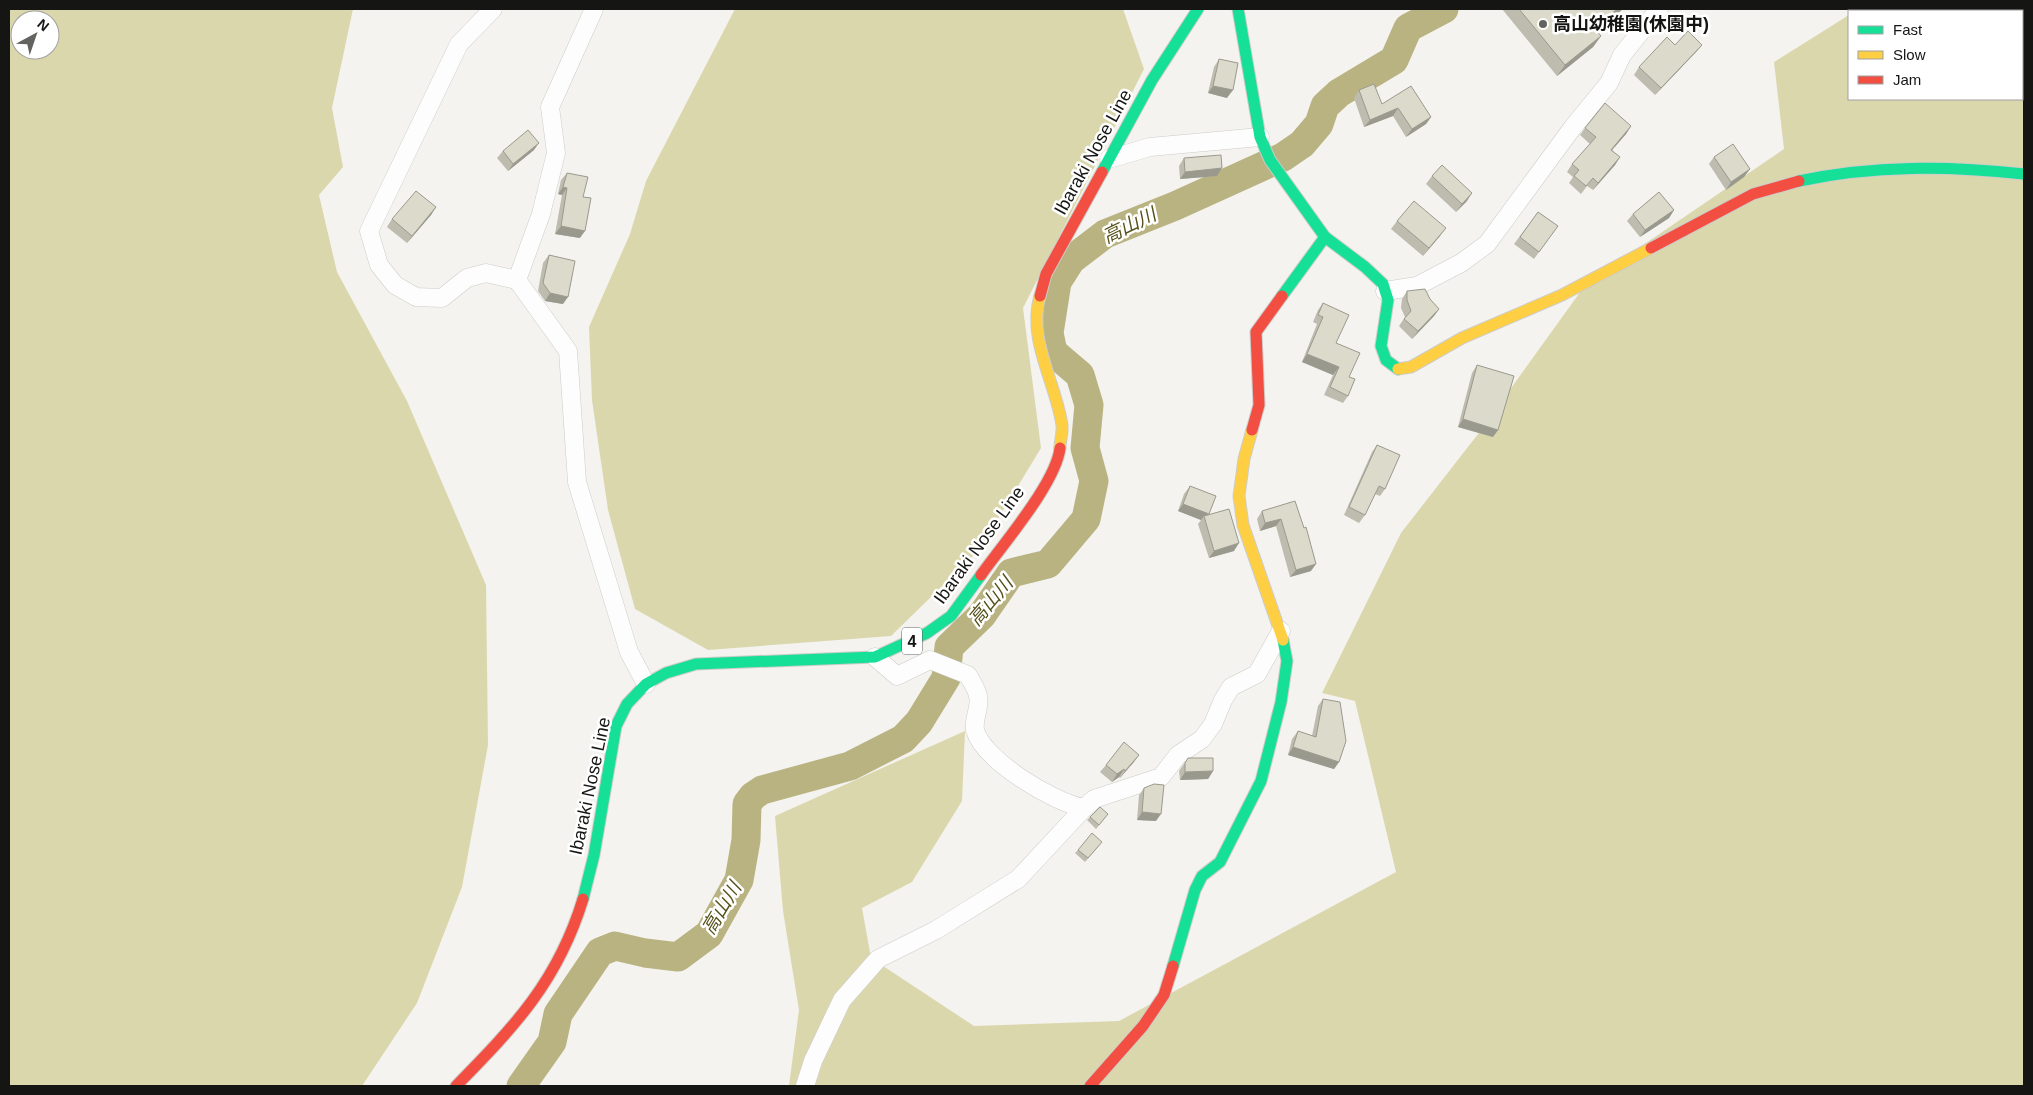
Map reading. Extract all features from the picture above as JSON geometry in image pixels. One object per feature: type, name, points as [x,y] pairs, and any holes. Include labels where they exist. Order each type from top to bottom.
[{"type":"street","points":[[493,9],[459,44],[369,231],[379,265],[395,285],[416,298],[442,298],[467,278],[486,273],[517,280],[568,351],[577,482],[629,652],[646,684]]},
{"type":"street","points":[[517,280],[541,214],[556,153],[550,107],[594,9]]},
{"type":"street","name":"Ibaraki Nose Line","points":[[456,1086],[522,1016],[550,977],[568,942],[589,881],[616,726],[627,704],[646,684],[666,673],[696,664],[875,658],[927,633],[951,616],[1046,484],[1059,455],[1062,426],[1039,340],[1036,309],[1046,274],[1152,80],[1198,9]]},
{"type":"street","points":[[1238,9],[1260,137],[1270,160],[1325,237],[1365,267],[1383,284],[1388,300],[1381,346],[1386,360],[1396,369],[1411,367],[1462,338],[1562,295],[1753,194],[1783,184],[1862,169],[1884,168],[1980,168],[2024,174]]},
{"type":"street","points":[[1385,291],[1417,286],[1461,262],[1487,244],[1573,127],[1609,82],[1622,55],[1659,9]]},
{"type":"street","points":[[1109,159],[1150,147],[1260,137]]},
{"type":"street","points":[[1090,1086],[1143,1026],[1164,995],[1195,890],[1202,876],[1220,862],[1261,781],[1281,702],[1287,661],[1281,631],[1265,593],[1244,525],[1239,496],[1244,459],[1259,405],[1255,350],[1256,332],[1325,237]]},
{"type":"street","points":[[805,1086],[813,1061],[842,1000],[878,959],[936,930],[1018,879],[1094,799],[1123,792],[1160,777],[1178,755],[1202,740],[1213,724],[1222,700],[1231,687],[1257,674],[1281,631]]},
{"type":"street","points":[[875,658],[897,676],[930,660],[968,675],[978,696],[975,729],[987,753],[1041,791],[1068,805],[1084,808]]},
{"type":"shaded area","points":[[9,9],[353,9],[332,108],[343,167],[319,195],[337,272],[407,401],[486,585],[488,745],[462,887],[417,1003],[362,1086],[9,1086]]},
{"type":"shaded area","points":[[735,9],[1123,9],[1144,69],[1023,308],[1041,448],[979,550],[891,636],[708,650],[635,609],[608,510],[592,400],[589,327],[630,234],[646,181]]},
{"type":"shaded area","points":[[1848,16],[1848,100],[2023,100],[2024,44],[2024,1086],[789,1086],[799,1010],[783,911],[775,816],[965,731],[962,801],[912,882],[862,908],[871,958],[974,1026],[1119,1021],[1396,872],[1355,701],[1322,693],[1401,533],[1478,434],[1586,284],[1784,149],[1774,62]]},
{"type":"building","points":[[1519,9],[1617,9],[1594,28],[1601,36],[1565,65]]},
{"type":"building","points":[[1688,31],[1702,45],[1661,88],[1639,67],[1667,37],[1675,45]]},
{"type":"building","points":[[1219,59],[1238,63],[1233,90],[1213,86]]},
{"type":"building","points":[[1374,84],[1382,104],[1411,86],[1431,117],[1412,129],[1398,108],[1370,120],[1359,90]]},
{"type":"building","points":[[1605,103],[1631,126],[1611,150],[1620,157],[1598,183],[1593,178],[1586,186],[1574,176],[1579,170],[1572,164],[1596,137],[1585,128]]},
{"type":"building","points":[[528,130],[539,143],[513,164],[503,151]]},
{"type":"building","points":[[1733,144],[1750,169],[1731,182],[1714,157]]},
{"type":"building","points":[[1221,155],[1222,168],[1185,172],[1184,158]]},
{"type":"building","points":[[1442,165],[1472,193],[1462,204],[1432,176]]},
{"type":"building","points":[[567,173],[588,177],[583,197],[591,198],[585,231],[561,226],[567,188],[563,187]]},
{"type":"building","points":[[416,191],[436,207],[412,236],[392,219]]},
{"type":"building","points":[[1659,192],[1674,210],[1645,230],[1633,214]]},
{"type":"building","points":[[1414,201],[1446,228],[1429,248],[1397,221]]},
{"type":"building","points":[[1538,212],[1558,226],[1539,252],[1520,237]]},
{"type":"building","points":[[549,255],[575,261],[568,297],[550,293],[543,283]]},
{"type":"building","points":[[1425,289],[1430,299],[1439,309],[1418,331],[1404,319],[1411,311],[1407,300],[1407,291]]},
{"type":"building","points":[[1323,303],[1349,315],[1336,343],[1360,353],[1349,377],[1355,379],[1348,396],[1330,387],[1339,367],[1307,354],[1323,317],[1318,315]]},
{"type":"building","points":[[1477,365],[1514,376],[1498,430],[1463,419]]},
{"type":"building","points":[[1377,445],[1400,455],[1385,489],[1379,486],[1365,515],[1349,507]]},
{"type":"building","points":[[1190,486],[1216,496],[1209,514],[1183,504]]},
{"type":"building","points":[[1295,501],[1304,528],[1306,527],[1316,564],[1296,570],[1281,519],[1265,523],[1262,511]]},
{"type":"building","points":[[1229,509],[1239,543],[1214,551],[1204,516]]},
{"type":"building","points":[[1323,699],[1340,702],[1346,741],[1339,762],[1293,747],[1298,731],[1316,737]]},
{"type":"building","points":[[1124,742],[1139,755],[1125,771],[1124,769],[1117,774],[1106,765]]},
{"type":"building","points":[[1188,758],[1213,758],[1213,771],[1185,772],[1185,763]]},
{"type":"building","points":[[1154,784],[1164,785],[1161,814],[1142,812],[1144,788]]},
{"type":"building","points":[[1100,807],[1108,814],[1099,825],[1090,817]]},
{"type":"building","points":[[1092,833],[1102,842],[1088,858],[1078,850]]},
{"type":"waterway","name":"高山川","points":[[521,1086],[552,1042],[558,1014],[600,952],[615,946],[645,953],[678,957],[709,934],[739,880],[746,840],[747,804],[753,796],[762,790],[850,766],[903,739],[919,722],[946,678],[949,647],[982,615],[1011,573],[1048,564],[1086,519],[1094,481],[1085,448],[1089,405],[1080,375],[1053,352],[1049,333],[1057,282],[1071,260],[1105,234],[1175,206],[1283,157],[1302,144],[1319,124],[1325,106],[1339,93],[1394,60],[1408,28],[1444,9]]},
{"type":"traffic: fast","points":[[1102,172],[1152,80],[1198,9]]},
{"type":"traffic: fast","points":[[1238,9],[1260,137],[1270,160],[1325,237],[1365,267],[1383,284],[1388,300],[1381,346],[1386,360],[1398,369]]},
{"type":"traffic: fast","points":[[1799,181],[1855,172],[1911,168],[1967,169],[2024,174]]},
{"type":"traffic: fast","points":[[1282,296],[1325,237]]},
{"type":"traffic: fast","points":[[583,899],[594,855],[616,726],[627,704],[646,684],[666,673],[696,664],[875,657],[927,633],[951,616],[981,575]]},
{"type":"traffic: fast","points":[[1173,966],[1195,890],[1202,876],[1220,862],[1261,781],[1281,702],[1287,661],[1283,640]]},
{"type":"traffic: slow","points":[[1398,369],[1411,367],[1462,338],[1562,295],[1651,248]]},
{"type":"traffic: slow","points":[[1040,296],[1037,328],[1044,361],[1059,409],[1062,425],[1060,448]]},
{"type":"traffic: slow","points":[[1252,430],[1244,459],[1239,496],[1243,525],[1283,640]]},
{"type":"traffic: jam","points":[[1040,296],[1046,274],[1102,172]]},
{"type":"traffic: jam","points":[[1651,248],[1753,194],[1799,181]]},
{"type":"traffic: jam","points":[[1252,430],[1259,405],[1256,332],[1282,296]]},
{"type":"traffic: jam","points":[[981,575],[1039,495],[1049,478],[1060,448]]},
{"type":"traffic: jam","points":[[456,1086],[516,1022],[532,1001],[561,954],[583,899]]},
{"type":"traffic: jam","points":[[1090,1086],[1143,1026],[1164,995],[1173,966]]},
{"type":"place","name":"高山幼稚園(休園中)","points":[[1543,24]]}]
